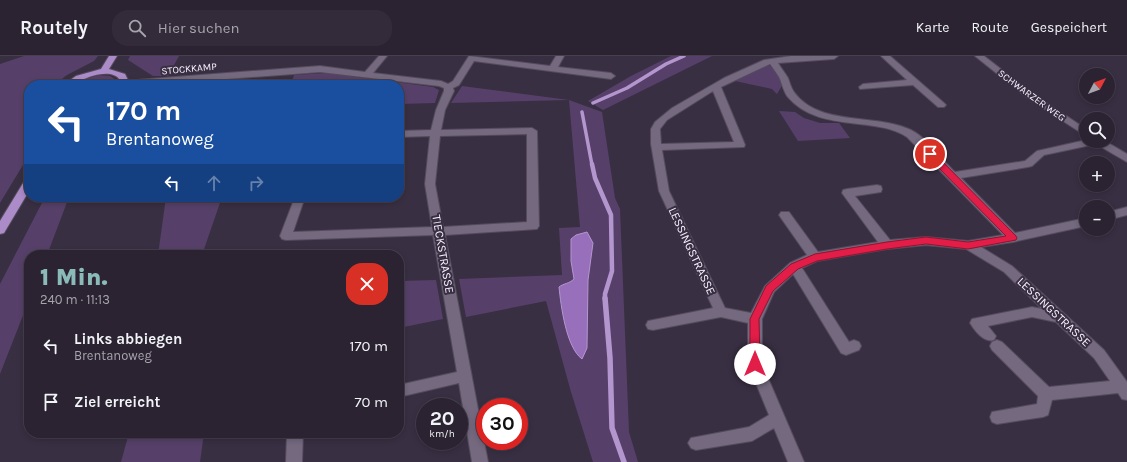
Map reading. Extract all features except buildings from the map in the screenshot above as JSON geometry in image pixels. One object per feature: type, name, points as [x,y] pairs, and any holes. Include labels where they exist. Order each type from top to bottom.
[{"type":"main road","points":[[103,72],[113,56]]},
{"type":"main road","points":[[76,80],[84,76],[103,72],[112,72],[122,76],[124,80]]},
{"type":"main road","points":[[0,230],[24,190]]},
{"type":"street","points":[[368,74],[383,56]]},
{"type":"street","points":[[553,68],[560,56]]},
{"type":"street","name":"LESSINGSTRASSE","points":[[721,312],[664,191],[656,148],[655,134],[657,125],[664,116],[747,70],[766,62],[834,56]]},
{"type":"street","points":[[886,56],[941,105]]},
{"type":"street","name":"SCHWARZER WEG","points":[[979,56],[1029,95],[1079,128]]},
{"type":"street","points":[[472,57],[611,76]]},
{"type":"street","name":"TIECKSTRASSE","points":[[472,57],[456,83],[448,87],[449,91],[442,103],[430,175],[480,462]]},
{"type":"street","points":[[773,62],[782,76],[787,90],[802,105],[814,113],[832,118],[873,123],[908,132],[1013,238]]},
{"type":"street","name":"STOCKKAMP","points":[[184,80],[320,69],[441,84],[448,87]]},
{"type":"street","points":[[864,87],[914,82]]},
{"type":"street","points":[[656,148],[740,145],[716,87]]},
{"type":"street","points":[[298,202],[286,236],[533,226],[532,132],[404,134]]},
{"type":"street","points":[[952,176],[1028,164],[1040,153],[1079,145]]},
{"type":"street","points":[[1109,148],[1127,159]]},
{"type":"street","points":[[877,189],[847,194],[887,245]]},
{"type":"street","points":[[1115,214],[1127,211]]},
{"type":"street","points":[[785,215],[815,257]]},
{"type":"street","name":"LESSINGSTRASSE","points":[[796,462],[776,418],[755,364],[754,319],[769,288],[794,266],[815,257],[887,245],[926,241],[968,245],[1013,238],[1079,224]]},
{"type":"street","name":"LESSINGSTRASSE","points":[[968,245],[1008,269],[1099,354],[1124,390]]},
{"type":"street","points":[[794,266],[846,349],[854,346]]},
{"type":"street","name":"LESSINGSTRASSE","points":[[653,325],[721,312],[754,319]]},
{"type":"street","points":[[1059,317],[1032,312],[977,323],[1046,394],[1124,390]]},
{"type":"street","points":[[404,390],[464,376]]},
{"type":"street","points":[[997,417],[1044,410],[1046,394]]},
{"type":"street","points":[[696,443],[752,434],[776,418]]},
{"type":"street","points":[[294,462],[295,438]]},
{"type":"shaded area","points":[[24,56],[98,56],[94,61],[60,80],[24,80],[24,163],[0,203],[0,64]]},
{"type":"shaded area","points":[[130,56],[179,56],[168,76],[153,76],[128,60]]},
{"type":"shaded area","points":[[671,56],[712,56],[603,110],[588,101],[631,76]]},
{"type":"shaded area","points":[[767,65],[775,70],[783,84],[777,94],[772,89],[735,81]]},
{"type":"shaded area","points":[[328,73],[380,80],[292,80],[294,75]]},
{"type":"shaded area","points":[[98,75],[110,76],[116,80],[82,80]]},
{"type":"shaded area","points":[[404,83],[433,87],[439,90],[435,103],[404,104]]},
{"type":"shaded area","points":[[462,86],[569,100],[451,103]]},
{"type":"shaded area","points":[[569,100],[602,112],[615,198],[620,209],[629,432],[638,462],[593,462],[571,392],[546,301],[466,317],[459,279],[562,275],[559,228],[580,227]]},
{"type":"shaded area","points":[[779,111],[795,112],[804,118],[820,123],[839,123],[850,138],[798,141]]},
{"type":"shaded area","points":[[42,202],[67,202],[49,250],[24,250],[24,313],[0,374],[0,284]]},
{"type":"shaded area","points":[[165,202],[220,202],[204,250],[159,250]]},
{"type":"shaded area","points":[[587,232],[593,243],[588,280],[587,348],[582,359],[576,353],[568,336],[559,287],[574,279],[571,261],[571,239],[576,235]]},
{"type":"shaded area","points":[[436,280],[443,319],[404,327],[404,281]]},
{"type":"shaded area","points":[[128,438],[203,438],[200,462],[121,462]]},
{"type":"waterway","points":[[593,103],[627,88],[666,64],[684,56]]},
{"type":"waterway","points":[[582,112],[592,165]]},
{"type":"waterway","points":[[592,164],[595,178],[611,215],[612,271],[605,298]]},
{"type":"waterway","points":[[605,298],[610,358],[612,428],[624,462]]},
{"type":"route","points":[[755,364],[754,319],[769,288],[794,266],[815,257],[887,245],[926,241],[968,245],[1013,238],[930,154]]}]
